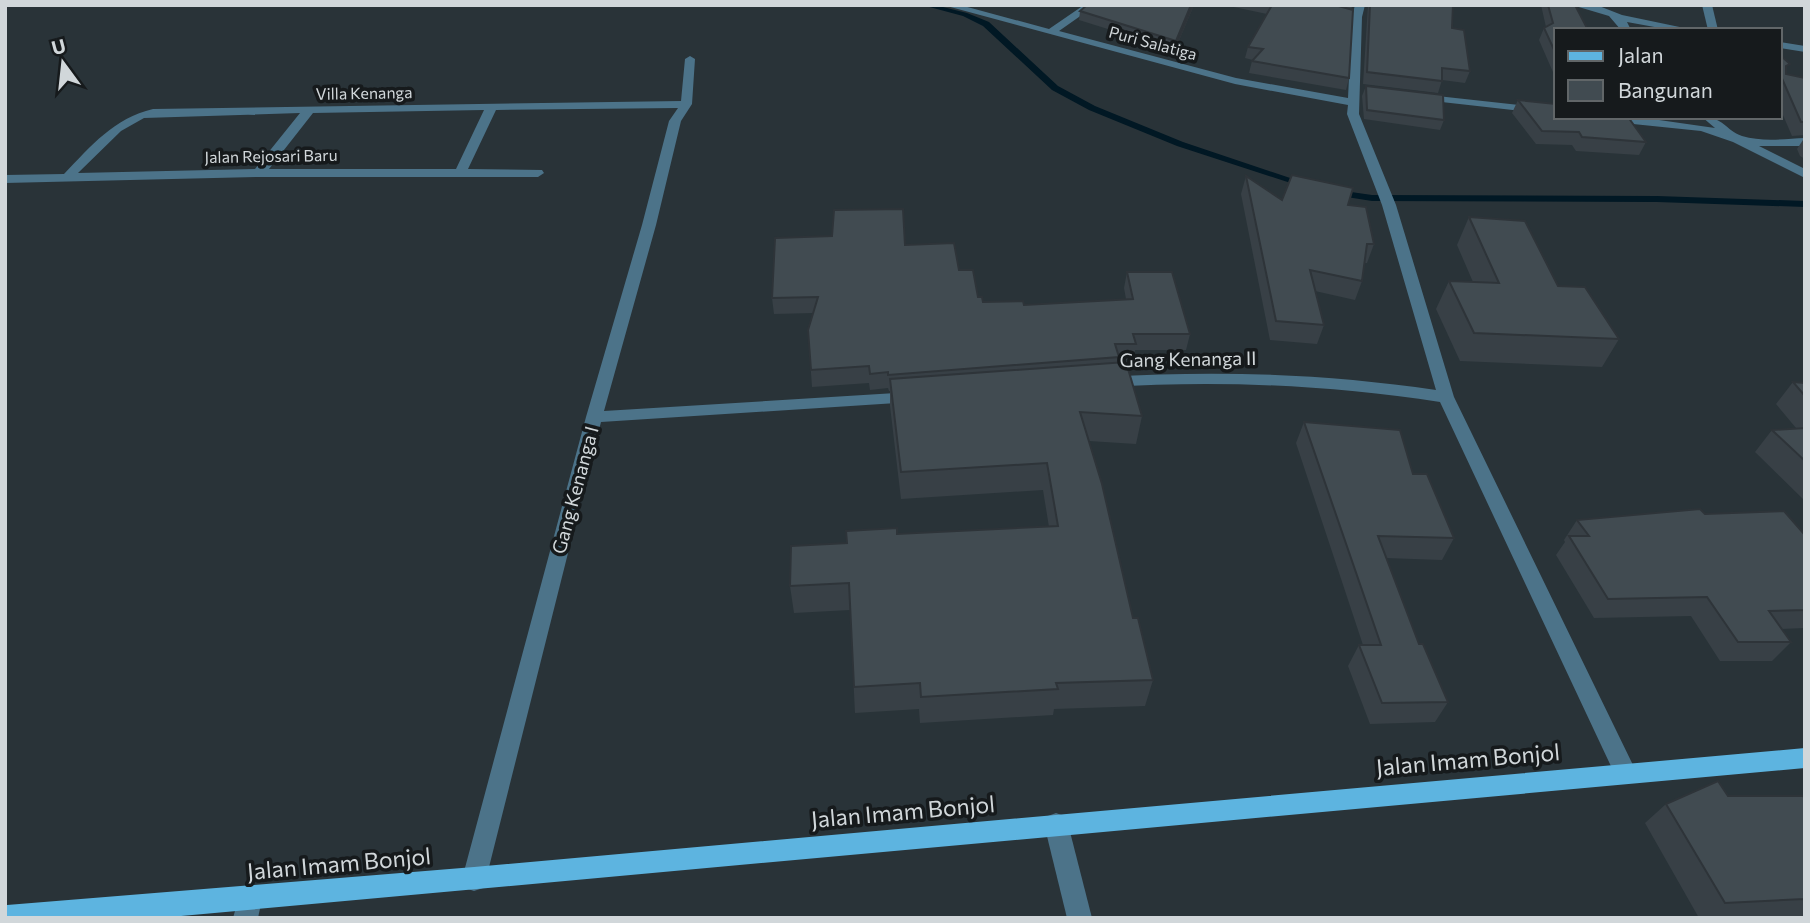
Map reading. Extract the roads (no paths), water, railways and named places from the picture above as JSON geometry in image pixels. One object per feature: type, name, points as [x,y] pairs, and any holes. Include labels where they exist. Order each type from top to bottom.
[{"type":"main road","name":"Jalan Imam Bonjol","points":[[7,918],[248,908],[474,879],[1625,772],[1805,758]]},
{"type":"street","name":"Puri Salatiga","points":[[948,5],[1246,83],[1353,95],[1367,91]]},
{"type":"street","points":[[1051,32],[1091,5]]},
{"type":"street","points":[[1577,5],[1617,14],[1623,18],[1678,28]]},
{"type":"street","points":[[1707,5],[1713,28]]},
{"type":"street","points":[[1344,14],[1359,11],[1353,114],[1389,205],[1446,397],[1625,772]]},
{"type":"street","points":[[1623,18],[1626,28]]},
{"type":"street","points":[[1782,45],[1805,49]]},
{"type":"street","points":[[686,104],[690,59]]},
{"type":"street","points":[[1407,95],[1554,112]]},
{"type":"street","name":"Villa Kenanga","points":[[67,178],[118,128],[143,114],[686,104]]},
{"type":"street","name":"Gang Kenanga I","points":[[474,879],[594,417],[649,225],[675,121],[686,104]]},
{"type":"street","points":[[461,172],[492,107]]},
{"type":"street","points":[[259,173],[310,109]]},
{"type":"street","points":[[1622,119],[1702,128],[1737,139],[1805,174]]},
{"type":"street","points":[[1712,119],[1737,139],[1767,143],[1805,142]]},
{"type":"street","name":"Jalan Rejosari Baru","points":[[5,179],[259,173],[538,173]]},
{"type":"street","name":"Gang Kenanga II","points":[[1095,383],[1244,377],[1370,385],[1446,397]]},
{"type":"street","points":[[594,417],[923,397]]},
{"type":"street","points":[[1056,824],[1080,918]]},
{"type":"waterway","points":[[925,5],[965,14],[986,24],[1055,88],[1092,108],[1180,144],[1306,185]]},
{"type":"waterway","points":[[1337,193],[1372,198],[1657,199],[1805,204]]}]
